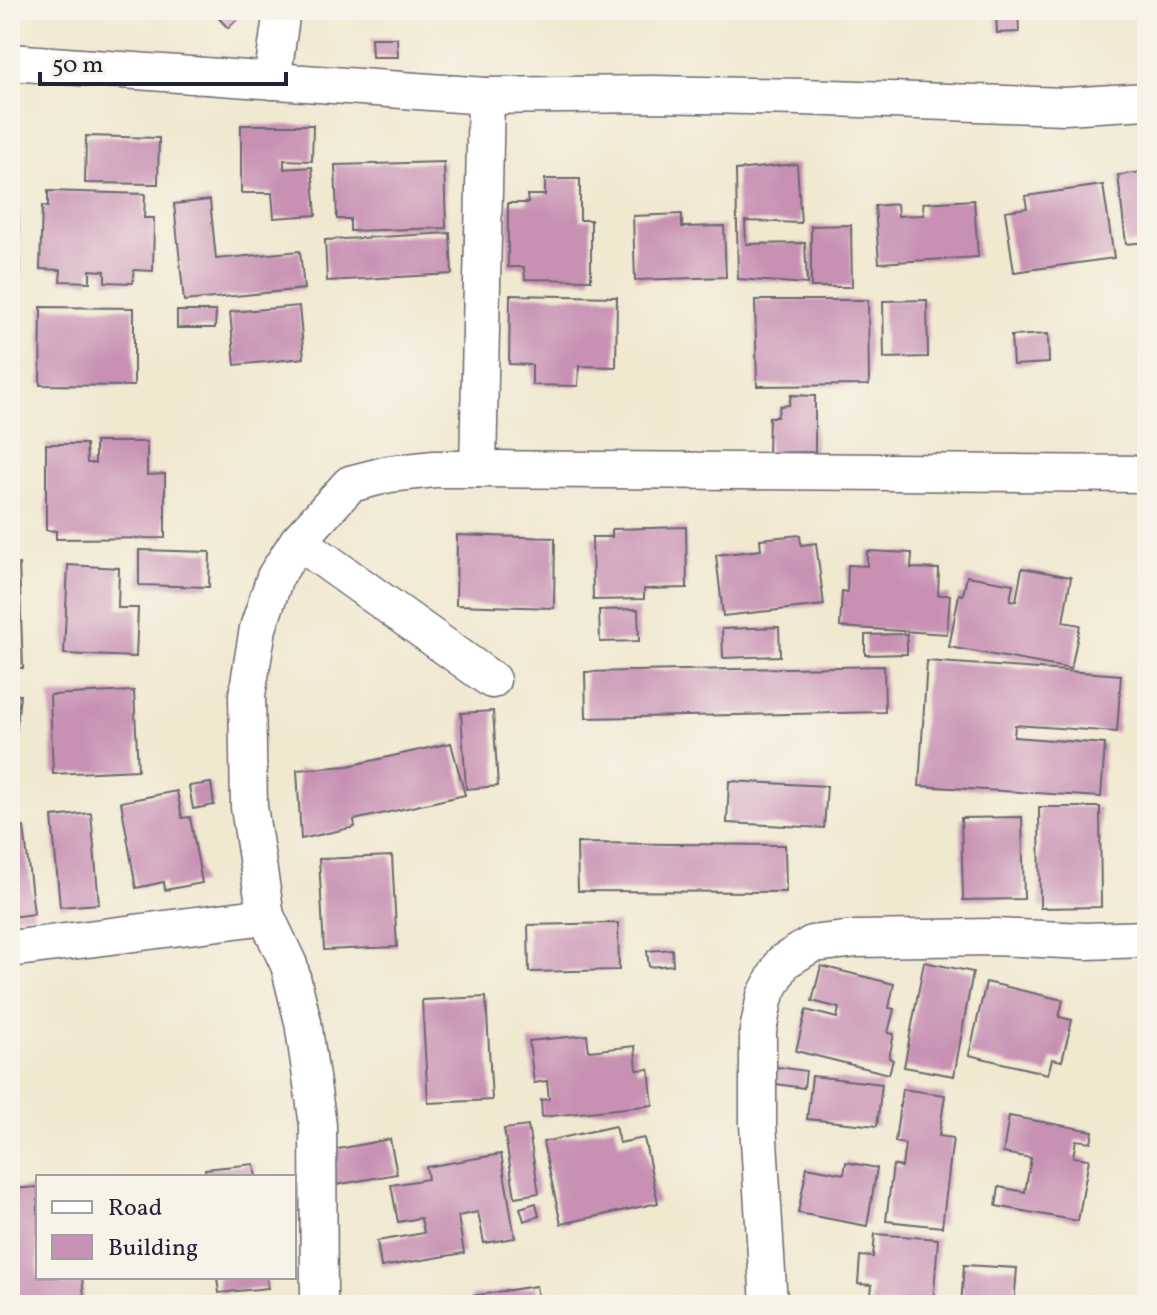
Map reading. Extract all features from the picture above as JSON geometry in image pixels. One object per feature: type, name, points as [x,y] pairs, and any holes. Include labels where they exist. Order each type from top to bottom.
[{"type":"street","points":[[272,81],[282,10]]},
{"type":"street","points":[[10,62],[486,96],[653,94],[1065,106],[1147,101]]},
{"type":"street","points":[[478,469],[486,96]]},
{"type":"street","points":[[319,1305],[318,1125],[303,1022],[289,965],[266,916],[249,807],[247,695],[258,628],[275,577],[298,541],[350,484],[389,474],[434,469],[1147,474]]},
{"type":"street","points":[[298,541],[492,680]]},
{"type":"street","points":[[10,949],[266,916]]},
{"type":"street","points":[[769,1305],[758,1124],[758,1031],[765,996],[783,962],[812,944],[856,939],[1147,939]]},
{"type":"building","points":[[211,10],[247,10],[228,28]]},
{"type":"building","points":[[996,10],[1018,10],[1019,32],[997,33]]},
{"type":"building","points":[[371,38],[397,38],[398,57],[372,57]]},
{"type":"building","points":[[10,84],[17,84],[15,135],[10,134]]},
{"type":"building","points":[[241,125],[313,125],[312,161],[284,160],[284,169],[312,167],[316,215],[274,218],[272,193],[241,193]]},
{"type":"building","points":[[86,136],[159,138],[158,184],[85,183]]},
{"type":"building","points":[[444,162],[446,228],[350,231],[350,219],[337,219],[335,165]]},
{"type":"building","points":[[10,164],[17,164],[20,278],[10,278]]},
{"type":"building","points":[[797,164],[801,223],[745,221],[746,244],[805,243],[807,284],[738,279],[736,170]]},
{"type":"building","points":[[1143,172],[1147,242],[1126,244],[1118,175]]},
{"type":"building","points":[[545,179],[580,179],[580,220],[591,220],[591,280],[525,279],[524,267],[508,267],[508,203],[528,203],[527,195],[545,195]]},
{"type":"building","points":[[1103,185],[1114,258],[1014,272],[1005,211],[1027,208],[1025,196]]},
{"type":"building","points":[[48,191],[145,194],[144,218],[154,218],[153,271],[134,270],[133,283],[105,282],[105,271],[90,270],[90,282],[60,281],[61,270],[40,269],[42,206],[48,207]]},
{"type":"building","points":[[210,200],[216,259],[300,251],[304,289],[184,301],[174,204]]},
{"type":"building","points":[[974,200],[978,257],[879,263],[875,206],[897,204],[898,216],[924,215],[923,203]]},
{"type":"building","points":[[682,214],[682,227],[724,226],[726,277],[635,280],[633,216]]},
{"type":"building","points":[[851,225],[852,287],[811,287],[811,226]]},
{"type":"building","points":[[450,233],[452,274],[327,281],[325,240]]},
{"type":"building","points":[[510,295],[617,297],[616,367],[579,366],[578,386],[532,385],[532,365],[509,364]]},
{"type":"building","points":[[755,300],[868,300],[869,385],[757,386]]},
{"type":"building","points":[[927,300],[928,357],[884,358],[883,301]]},
{"type":"building","points":[[299,306],[304,358],[235,365],[230,312]]},
{"type":"building","points":[[41,307],[134,308],[134,386],[40,385]]},
{"type":"building","points":[[177,311],[216,311],[215,328],[177,328]]},
{"type":"building","points":[[1048,334],[1049,363],[1013,365],[1011,336]]},
{"type":"building","points":[[791,395],[815,396],[815,452],[768,453],[769,417],[777,417],[780,406],[789,405]]},
{"type":"building","points":[[95,442],[147,442],[147,475],[165,474],[165,538],[56,539],[56,531],[46,530],[46,444],[86,444],[87,463],[95,463]]},
{"type":"building","points":[[686,527],[687,588],[644,589],[644,599],[593,600],[592,537],[612,537],[612,529]]},
{"type":"building","points":[[457,535],[555,538],[554,608],[456,605]]},
{"type":"building","points":[[800,535],[801,545],[816,543],[824,605],[723,616],[716,555],[761,550],[760,539]]},
{"type":"building","points":[[139,550],[210,552],[209,587],[139,585]]},
{"type":"building","points":[[867,551],[912,553],[911,568],[939,569],[938,595],[950,595],[947,634],[840,627],[842,591],[847,592],[848,565],[867,566]]},
{"type":"building","points":[[19,564],[23,668],[10,668],[10,565]]},
{"type":"building","points":[[68,565],[119,568],[118,608],[138,608],[136,657],[64,654]]},
{"type":"building","points":[[1022,568],[1071,577],[1063,622],[1080,625],[1071,669],[949,647],[959,594],[963,595],[967,576],[1013,584],[1010,600],[1016,601]]},
{"type":"building","points":[[638,609],[639,641],[600,642],[599,610]]},
{"type":"building","points":[[779,627],[780,656],[723,658],[722,629]]},
{"type":"building","points":[[907,634],[907,654],[865,655],[865,635]]},
{"type":"building","points":[[927,661],[1121,675],[1117,732],[1015,725],[1014,737],[1105,744],[1101,797],[919,786]]},
{"type":"building","points":[[884,666],[885,712],[586,718],[585,672]]},
{"type":"building","points":[[134,691],[138,770],[53,774],[50,695]]},
{"type":"building","points":[[10,694],[20,695],[12,776],[10,776]]},
{"type":"building","points":[[493,711],[498,786],[466,789],[461,713]]},
{"type":"building","points":[[451,743],[465,795],[354,820],[355,827],[301,839],[297,770],[348,766]]},
{"type":"building","points":[[729,781],[827,786],[824,828],[727,823]]},
{"type":"building","points":[[211,783],[214,805],[193,809],[189,786]]},
{"type":"building","points":[[177,791],[182,818],[190,817],[202,883],[165,890],[164,882],[136,888],[121,802]]},
{"type":"building","points":[[1039,807],[1100,807],[1101,907],[1040,908]]},
{"type":"building","points":[[91,813],[99,904],[60,907],[52,817]]},
{"type":"building","points":[[1022,817],[1024,899],[963,900],[961,818]]},
{"type":"building","points":[[24,827],[34,914],[10,917],[10,829]]},
{"type":"building","points":[[577,843],[785,845],[786,892],[578,891]]},
{"type":"building","points":[[392,856],[397,947],[324,950],[319,859]]},
{"type":"building","points":[[618,923],[619,970],[529,972],[528,925]]},
{"type":"building","points":[[672,949],[673,965],[649,967],[647,951]]},
{"type":"building","points":[[924,962],[973,972],[954,1076],[904,1067]]},
{"type":"building","points":[[821,966],[894,984],[889,1008],[894,1009],[888,1033],[894,1034],[889,1074],[796,1051],[806,1010],[837,1018],[839,1008],[812,1001]]},
{"type":"building","points":[[986,982],[1063,1000],[1059,1017],[1072,1020],[1062,1061],[1052,1059],[1048,1074],[969,1055]]},
{"type":"building","points":[[486,997],[492,1100],[428,1103],[422,1000]]},
{"type":"building","points":[[587,1035],[589,1051],[635,1046],[637,1070],[649,1069],[653,1105],[542,1117],[541,1100],[549,1099],[547,1081],[534,1083],[529,1041]]},
{"type":"building","points":[[771,1066],[806,1071],[804,1088],[769,1083]]},
{"type":"building","points":[[812,1076],[882,1084],[877,1126],[807,1119]]},
{"type":"building","points":[[902,1089],[945,1095],[939,1136],[953,1138],[942,1227],[886,1221],[893,1165],[902,1167],[905,1144],[895,1142]]},
{"type":"building","points":[[1009,1116],[1093,1131],[1091,1142],[1076,1140],[1073,1157],[1089,1159],[1078,1221],[996,1206],[999,1187],[1025,1192],[1031,1158],[1003,1153]]},
{"type":"building","points":[[528,1126],[539,1193],[515,1197],[504,1129]]},
{"type":"building","points":[[615,1126],[619,1143],[644,1138],[658,1203],[561,1224],[543,1142]]},
{"type":"building","points":[[390,1139],[397,1174],[330,1186],[323,1152]]},
{"type":"building","points":[[501,1154],[515,1238],[484,1243],[478,1212],[458,1216],[464,1253],[381,1267],[377,1241],[424,1233],[421,1218],[398,1222],[391,1185],[428,1179],[426,1167]]},
{"type":"building","points":[[846,1162],[877,1168],[867,1226],[798,1213],[807,1167],[844,1174]]},
{"type":"building","points":[[254,1164],[256,1175],[206,1175],[205,1169]]},
{"type":"building","points":[[36,1187],[36,1279],[82,1279],[85,1305],[10,1305],[10,1189]]},
{"type":"building","points":[[536,1203],[539,1216],[524,1221],[520,1208]]},
{"type":"building","points":[[875,1234],[938,1239],[933,1305],[870,1305],[872,1285],[858,1284],[860,1256],[873,1257]]},
{"type":"building","points":[[964,1265],[1017,1268],[1014,1305],[961,1305]]},
{"type":"building","points":[[217,1279],[267,1279],[268,1288],[219,1293]]},
{"type":"building","points":[[536,1286],[539,1305],[473,1305],[471,1296]]}]
